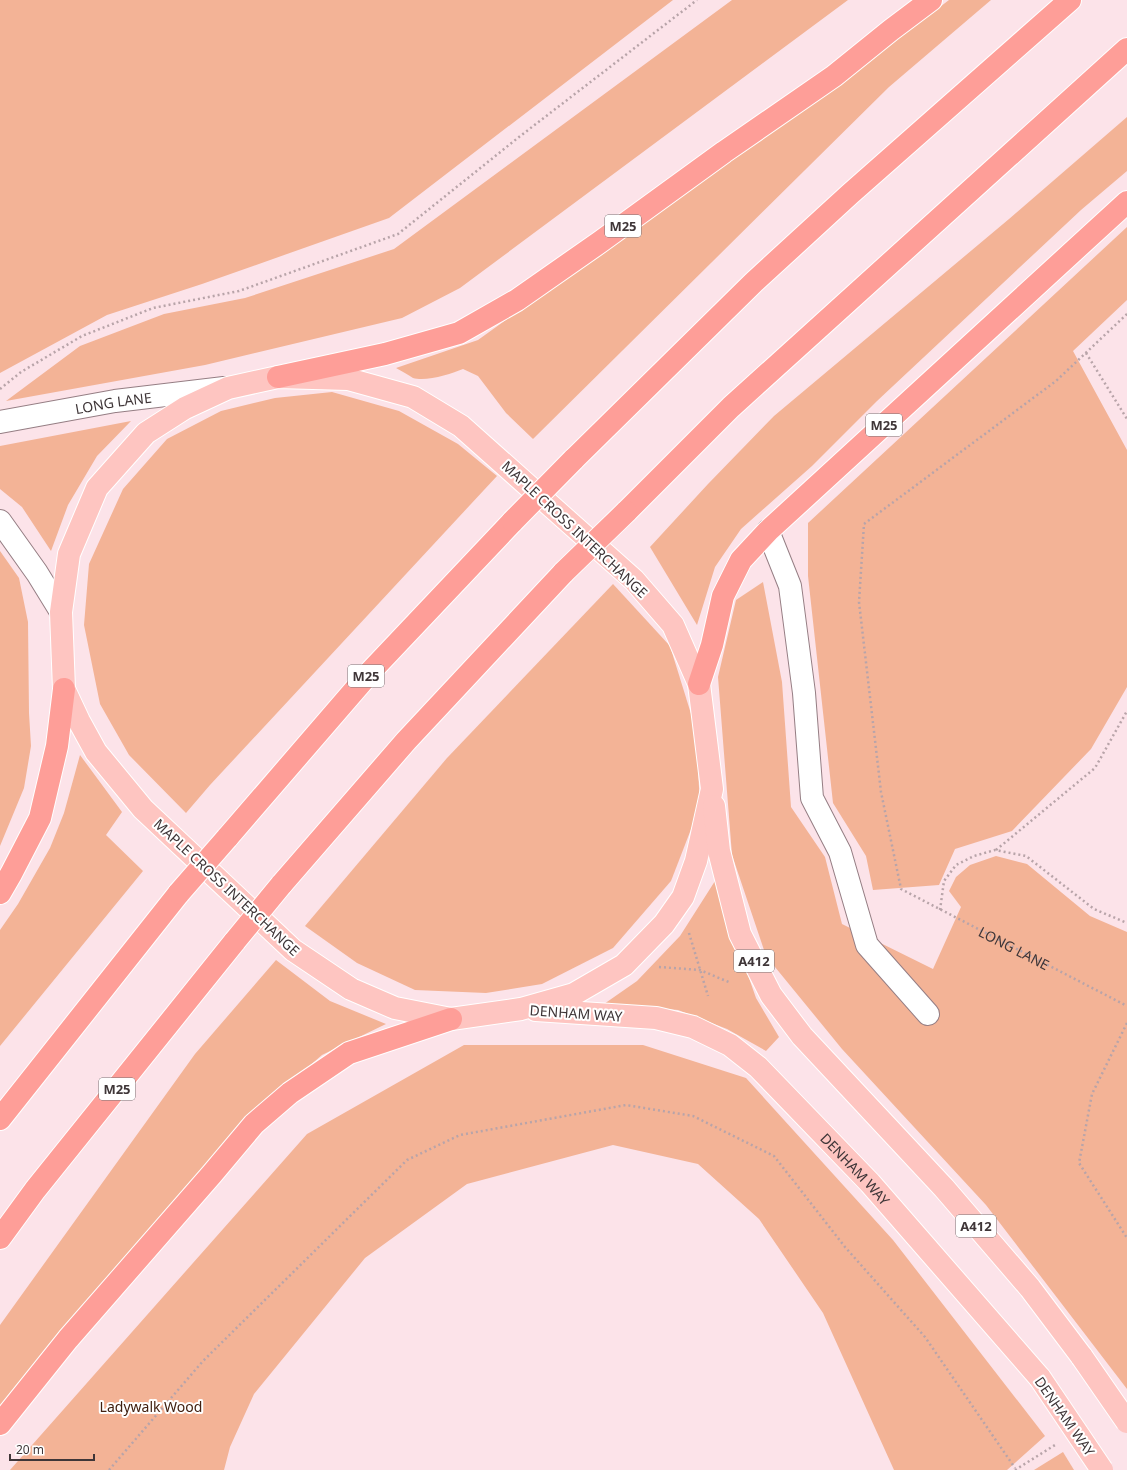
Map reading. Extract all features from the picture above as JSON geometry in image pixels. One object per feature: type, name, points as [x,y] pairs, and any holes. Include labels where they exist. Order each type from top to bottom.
[{"type":"highway","name":"M25","points":[[278,377],[384,354],[459,333],[492,315],[517,300],[600,242],[724,152],[834,76],[931,0]]},
{"type":"highway","name":"M25","points":[[0,1119],[179,894],[227,838],[372,670],[513,521],[754,282],[856,188],[1070,0]]},
{"type":"highway","name":"M25","points":[[0,1238],[35,1190],[281,885],[406,741],[564,572],[731,407],[1127,49]]},
{"type":"highway","name":"M25","points":[[699,684],[712,645],[723,596],[741,560],[768,531],[1127,202]]},
{"type":"highway","points":[[0,892],[40,818],[57,746],[64,689]]},
{"type":"highway","points":[[0,1424],[68,1339],[254,1124],[290,1093],[349,1053],[451,1019]]},
{"type":"main road","name":"MAPLE CROSS INTERCHANGE","points":[[278,377],[348,379],[413,397],[461,426],[634,580],[673,625],[699,684],[712,788],[696,861],[682,897],[664,924],[624,965],[574,994],[522,1009],[451,1019],[395,1008],[351,989],[293,950],[142,809],[96,752],[64,689],[61,612],[69,554],[97,488],[146,433],[185,408],[228,388],[278,377]]},
{"type":"main road","name":"A412","points":[[712,788],[719,851],[740,934],[771,995],[802,1036],[944,1188],[1030,1288],[1082,1356],[1127,1422]]},
{"type":"main road","name":"DENHAM WAY","points":[[522,1009],[656,1018],[693,1027],[730,1045],[758,1067],[870,1183],[1040,1378],[1102,1470]]},
{"type":"street","name":"LONG LANE","points":[[0,422],[115,401],[228,388]]},
{"type":"street","points":[[0,521],[37,573],[61,612]]},
{"type":"street","points":[[768,531],[790,586],[804,693],[812,798],[840,852],[866,945],[928,1014]]},
{"type":"path","points":[[0,389],[21,372],[82,336],[153,308],[239,291],[398,234],[519,137],[697,0]]},
{"type":"path","points":[[1127,314],[1086,353],[1127,419]]},
{"type":"path","name":"LONG LANE","points":[[1086,353],[1056,381],[864,524],[859,602],[881,792],[901,889],[1127,1006]]},
{"type":"path","points":[[940,910],[944,881],[956,866],[974,856],[995,850],[1095,768],[1127,711]]},
{"type":"path","points":[[995,850],[1026,856],[1094,909],[1127,923]]},
{"type":"path","points":[[682,897],[691,940],[708,996]]},
{"type":"path","points":[[624,965],[700,970],[731,984]]},
{"type":"path","points":[[1127,1023],[1092,1094],[1080,1163],[1127,1238]]},
{"type":"path","points":[[109,1470],[203,1361],[407,1160],[460,1135],[626,1105],[693,1116],[774,1156],[845,1247],[925,1337],[1015,1468]]},
{"type":"green space","points":[[0,0],[673,0],[389,218],[202,284],[107,315],[0,373]]},
{"type":"green space","points":[[732,0],[848,0],[460,288],[402,318],[205,365],[6,401],[80,346],[164,314],[245,298],[394,249]]},
{"type":"green space","points":[[949,0],[991,0],[889,87],[533,439],[506,413],[478,376],[463,369],[438,377],[418,379],[413,378],[396,368],[478,340],[906,33]]},
{"type":"green space","points":[[1127,117],[1127,171],[1081,210],[877,401],[812,466],[741,529],[715,567],[697,625],[650,547],[774,416],[1009,219]]},
{"type":"green space","points":[[1127,227],[1127,300],[1073,351],[1127,450],[1127,687],[1091,749],[1012,831],[955,849],[939,885],[873,890],[866,856],[833,803],[808,576],[808,523]]},
{"type":"green space","points":[[332,392],[399,411],[458,444],[497,476],[210,785],[186,813],[129,755],[100,704],[84,625],[89,564],[123,489],[167,439],[221,411],[275,398]]},
{"type":"green space","points":[[131,421],[97,456],[68,505],[51,551],[22,507],[0,489],[0,446]]},
{"type":"green space","points":[[0,551],[19,578],[28,622],[29,713],[31,746],[24,788],[0,846]]},
{"type":"green space","points":[[763,582],[782,682],[791,807],[825,857],[842,924],[933,969],[961,907],[949,891],[956,877],[970,865],[996,856],[1027,864],[1090,916],[1127,932],[1127,1389],[986,1205],[842,1049],[766,956],[732,855],[718,677],[736,600]]},
{"type":"green space","points":[[613,584],[670,646],[696,730],[700,806],[671,881],[613,948],[542,984],[486,993],[415,990],[357,963],[305,926],[447,758]]},
{"type":"green space","points":[[80,755],[122,812],[106,835],[143,871],[0,1046],[0,930],[18,904],[50,848],[64,813]]},
{"type":"green space","points":[[715,881],[756,998],[779,1037],[766,1051],[727,1029],[678,1010],[604,1004],[637,981],[680,936]]},
{"type":"green space","points":[[276,960],[330,1001],[386,1024],[322,1055],[245,1122],[0,1418],[0,1325],[195,1054]]},
{"type":"green space","name":"Ladywalk Wood","points":[[464,1045],[643,1045],[746,1078],[893,1240],[1045,1436],[1007,1470],[894,1470],[823,1313],[759,1219],[698,1164],[613,1145],[467,1184],[365,1258],[254,1394],[230,1447],[224,1470],[10,1470],[307,1134]]},
{"type":"green space","points":[[1063,1452],[1074,1470],[1034,1470]]}]
